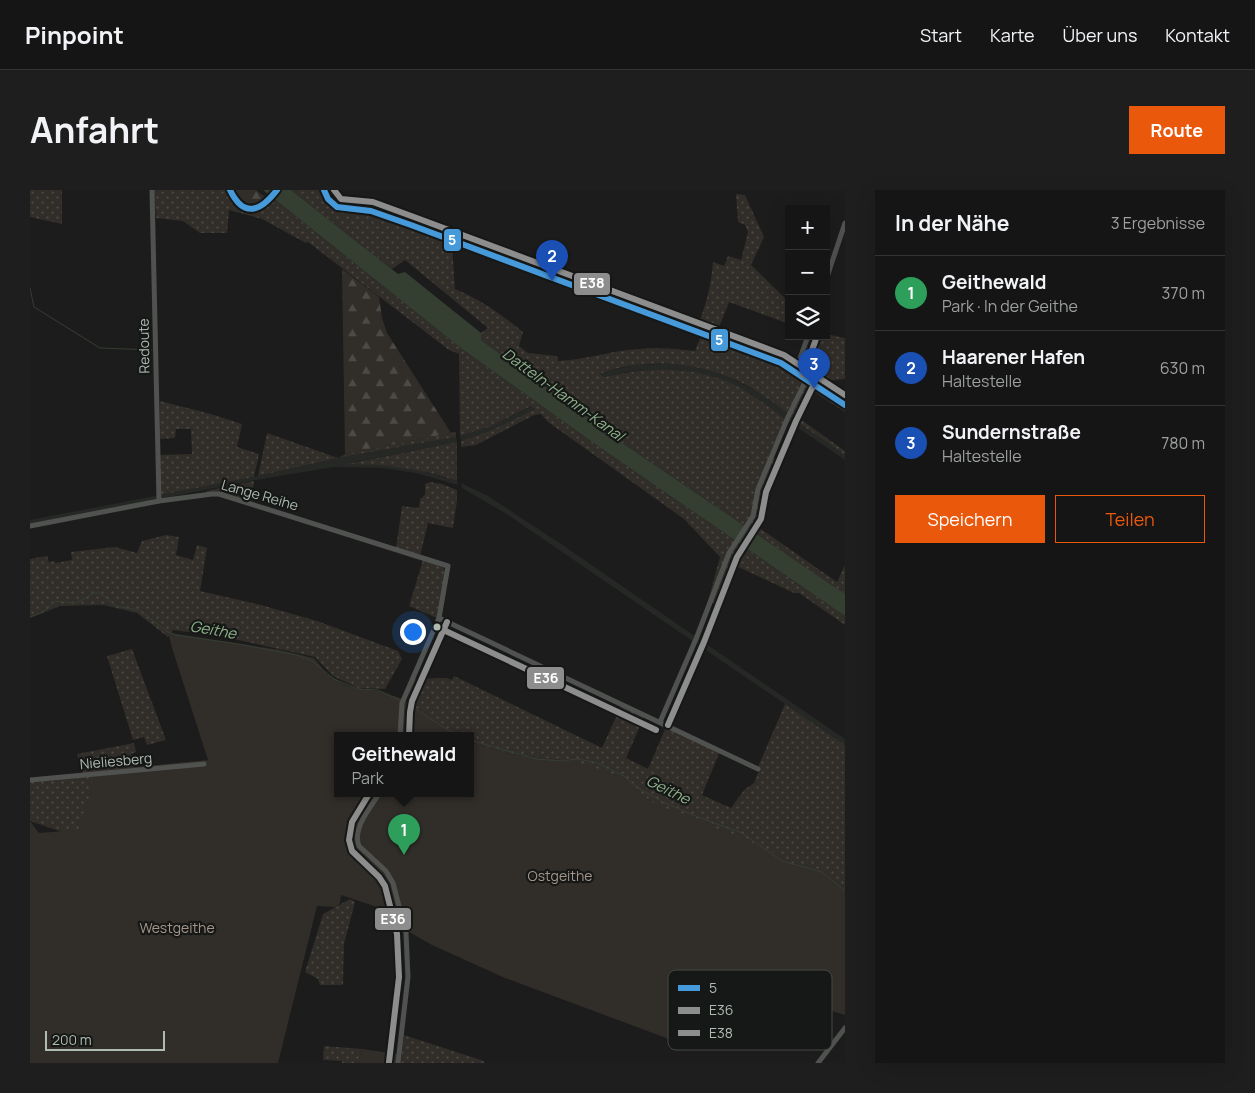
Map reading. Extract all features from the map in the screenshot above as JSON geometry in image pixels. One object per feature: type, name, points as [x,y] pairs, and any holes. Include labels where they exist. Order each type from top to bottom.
[{"type":"street","name":"Redoute","points":[[152,190],[159,501]]},
{"type":"street","points":[[230,190],[236,202],[242,207],[250,209],[258,208],[266,203],[277,190]]},
{"type":"street","points":[[324,190],[328,199],[337,207],[371,211],[411,225],[772,360],[845,405]]},
{"type":"street","points":[[830,269],[844,231],[845,223]]},
{"type":"street","points":[[794,372],[806,340]]},
{"type":"street","points":[[660,722],[696,639],[728,553],[754,512],[758,489],[788,417],[806,380]]},
{"type":"street","name":"Lange Reihe","points":[[30,526],[159,501],[219,494],[448,566],[439,618]]},
{"type":"street","points":[[400,732],[402,702],[439,618],[758,769]]},
{"type":"street","name":"Nieliesberg","points":[[30,780],[204,764]]},
{"type":"street","points":[[376,797],[359,828],[357,842],[386,871],[393,883],[406,933],[408,977],[398,1063]]},
{"type":"street","points":[[832,1045],[845,1028]]},
{"type":"street","points":[[818,1063],[828,1050]]},
{"type":"shaded area","points":[[263,190],[291,190],[398,274],[405,272],[481,333],[481,340],[609,434],[845,594],[845,616],[595,444],[462,349]]},
{"type":"shaded area","points":[[677,363],[716,372],[730,378],[758,392],[788,414],[785,419],[750,393],[734,385],[680,370],[625,372],[603,377],[598,373],[636,365]]},
{"type":"shaded area","points":[[532,406],[535,409],[492,430],[461,441],[460,436],[492,426]]},
{"type":"shaded area","points":[[790,417],[845,455],[845,460],[788,421]]},
{"type":"shaded area","points":[[456,437],[457,442],[350,463],[384,464],[416,469],[457,481],[458,485],[416,473],[383,468],[333,467],[30,524],[30,520],[254,477],[338,458]]},
{"type":"shaded area","points":[[461,483],[488,496],[561,544],[696,637],[694,642],[505,513],[462,488]]},
{"type":"shaded area","points":[[699,639],[845,739],[845,745],[697,644]]},
{"type":"green space","points":[[30,190],[62,190],[62,224],[30,217]]},
{"type":"green space","points":[[154,190],[228,190],[233,200],[241,208],[250,212],[262,210],[274,199],[462,349],[595,444],[845,616],[845,625],[799,593],[794,593],[734,565],[716,601],[714,603],[708,601],[720,557],[684,519],[548,422],[541,414],[534,415],[476,445],[461,447],[461,441],[492,430],[535,409],[531,406],[492,426],[460,436],[459,354],[449,350],[308,242],[306,243],[262,219],[229,210],[227,233],[200,233],[183,221],[156,218]]},
{"type":"green space","points":[[235,190],[256,190],[265,197],[261,202],[247,204],[240,199]]},
{"type":"green space","points":[[291,190],[322,190],[327,201],[335,208],[372,213],[537,275],[452,245],[455,289],[491,308],[523,332],[519,346],[528,353],[557,356],[558,361],[636,349],[662,348],[695,351],[701,336],[771,363],[803,381],[788,414],[744,384],[727,376],[691,366],[672,364],[635,365],[599,374],[604,377],[636,371],[670,370],[703,374],[735,385],[785,419],[772,457],[778,460],[766,491],[758,527],[837,582],[845,565],[845,594],[609,434],[481,340],[481,333],[488,328],[405,260],[392,269]]},
{"type":"green space","points":[[736,194],[745,195],[764,237],[751,265],[785,298],[785,323],[729,302],[716,335],[697,328],[708,296],[713,262],[724,266],[728,256],[741,260],[748,232],[745,225],[738,222]]},
{"type":"green space","points":[[342,269],[379,297],[382,318],[387,333],[451,433],[345,454]]},
{"type":"green space","points":[[830,335],[845,338],[845,379],[815,380],[804,375],[800,370],[810,340],[830,340]]},
{"type":"green space","points":[[806,383],[845,408],[845,412],[808,388],[796,416],[845,451],[845,455],[790,417]]},
{"type":"green space","points":[[160,401],[242,424],[237,447],[259,454],[254,477],[160,495],[160,455],[192,454],[191,429],[176,429],[175,438],[160,439]]},
{"type":"green space","points":[[456,432],[456,437],[338,458],[345,454]]},
{"type":"green space","points":[[267,433],[338,458],[258,476]]},
{"type":"green space","points":[[457,442],[457,481],[403,468],[347,464]]},
{"type":"green space","points":[[254,481],[251,501],[217,492],[206,492],[206,491]]},
{"type":"green space","points":[[430,482],[457,490],[457,501],[453,528],[428,523],[420,556],[396,548],[402,506],[419,508],[420,499],[425,495],[425,484]]},
{"type":"green space","points":[[166,535],[179,537],[176,555],[193,560],[197,545],[207,548],[200,591],[261,605],[317,621],[398,651],[402,659],[385,689],[358,688],[333,676],[315,657],[225,637],[173,630],[168,637],[137,613],[103,605],[60,606],[30,618],[30,559],[47,556],[49,562],[55,561],[55,563],[72,560],[71,552],[115,547],[137,553],[142,541]]},
{"type":"green space","points":[[423,560],[443,567],[446,573],[437,618],[409,606]]},
{"type":"green space","points":[[170,633],[280,650],[314,658],[327,674],[342,683],[351,687],[379,691],[400,698],[443,724],[450,732],[334,732],[334,797],[474,797],[474,743],[508,754],[570,761],[617,776],[659,807],[692,816],[717,829],[764,847],[793,864],[811,867],[824,872],[845,888],[845,1015],[832,1011],[832,970],[668,970],[668,1039],[505,978],[432,945],[409,932],[403,933],[398,914],[341,895],[340,903],[336,907],[317,906],[278,1063],[30,1063],[30,821],[39,833],[79,830],[92,788],[92,771],[208,760],[169,636]]},
{"type":"green space","points":[[132,649],[166,740],[147,745],[144,737],[133,740],[107,656]]},
{"type":"green space","points":[[454,676],[602,748],[621,706],[644,717],[626,758],[648,769],[666,727],[720,751],[702,795],[731,808],[744,790],[754,783],[760,768],[758,767],[785,704],[845,745],[845,917],[570,761],[508,754],[474,743],[474,732],[449,732],[406,705],[414,679],[446,678],[452,680]]},
{"type":"green space","points":[[134,743],[136,752],[131,754],[135,769],[83,773],[77,754]]},
{"type":"green space","points":[[95,773],[90,810],[77,837],[30,821],[30,780]]},
{"type":"green space","points":[[350,899],[355,902],[344,944],[343,985],[320,985],[318,979],[305,972],[323,914]]},
{"type":"green space","points":[[404,1035],[484,1061],[484,1063],[401,1063]]},
{"type":"green space","points":[[324,1046],[362,1049],[358,1063],[342,1063],[342,1061],[323,1060]]},
{"type":"green space","points":[[362,1049],[397,1054],[396,1063],[358,1063]]},
{"type":"waterway","points":[[30,288],[34,307],[100,348],[152,350]]},
{"type":"waterway","name":"Geithe","points":[[30,617],[43,612],[55,601],[76,603],[94,593],[100,593],[116,606],[139,610],[168,632],[176,635],[296,655],[312,661],[334,679],[358,689],[378,690],[399,700]]},
{"type":"waterway","name":"Geithe","points":[[406,703],[452,732]]},
{"type":"waterway","name":"Geithe","points":[[474,741],[536,759],[562,761],[577,759],[597,763],[624,776],[638,788],[661,801],[742,833],[782,861],[822,872],[845,891]]},
{"type":"transit line","name":"5","points":[[230,190],[241,205],[253,209],[265,203],[277,190]]},
{"type":"transit line","name":"5","points":[[324,190],[328,199],[337,207],[371,211],[411,225],[781,363],[845,405]]},
{"type":"transit line","name":"E38","points":[[334,190],[341,199],[373,202],[784,355],[845,395]]},
{"type":"transit line","name":"E36","points":[[803,375],[816,340]]},
{"type":"transit line","name":"E36","points":[[668,725],[704,642],[737,557],[761,519],[766,492],[814,384]]},
{"type":"transit line","name":"E36","points":[[409,732],[412,701],[447,622]]},
{"type":"transit line","name":"E36","points":[[435,626],[656,730]]},
{"type":"transit line","name":"E36","points":[[367,797],[352,822],[349,840],[352,851],[379,877],[385,886],[397,934],[399,977],[389,1062]]},
{"type":"place","name":"Haarener Hafen","points":[[552,281]]},
{"type":"place","name":"Sundernstraße","points":[[814,389]]},
{"type":"place","name":"Geithewald","points":[[404,855]]},
{"type":"water label","name":"Datteln-Hamm-Kanal","points":[[563,395]]},
{"type":"park label","name":"Ostgeithe","points":[[560,876]]},
{"type":"park label","name":"Westgeithe","points":[[177,928]]}]
